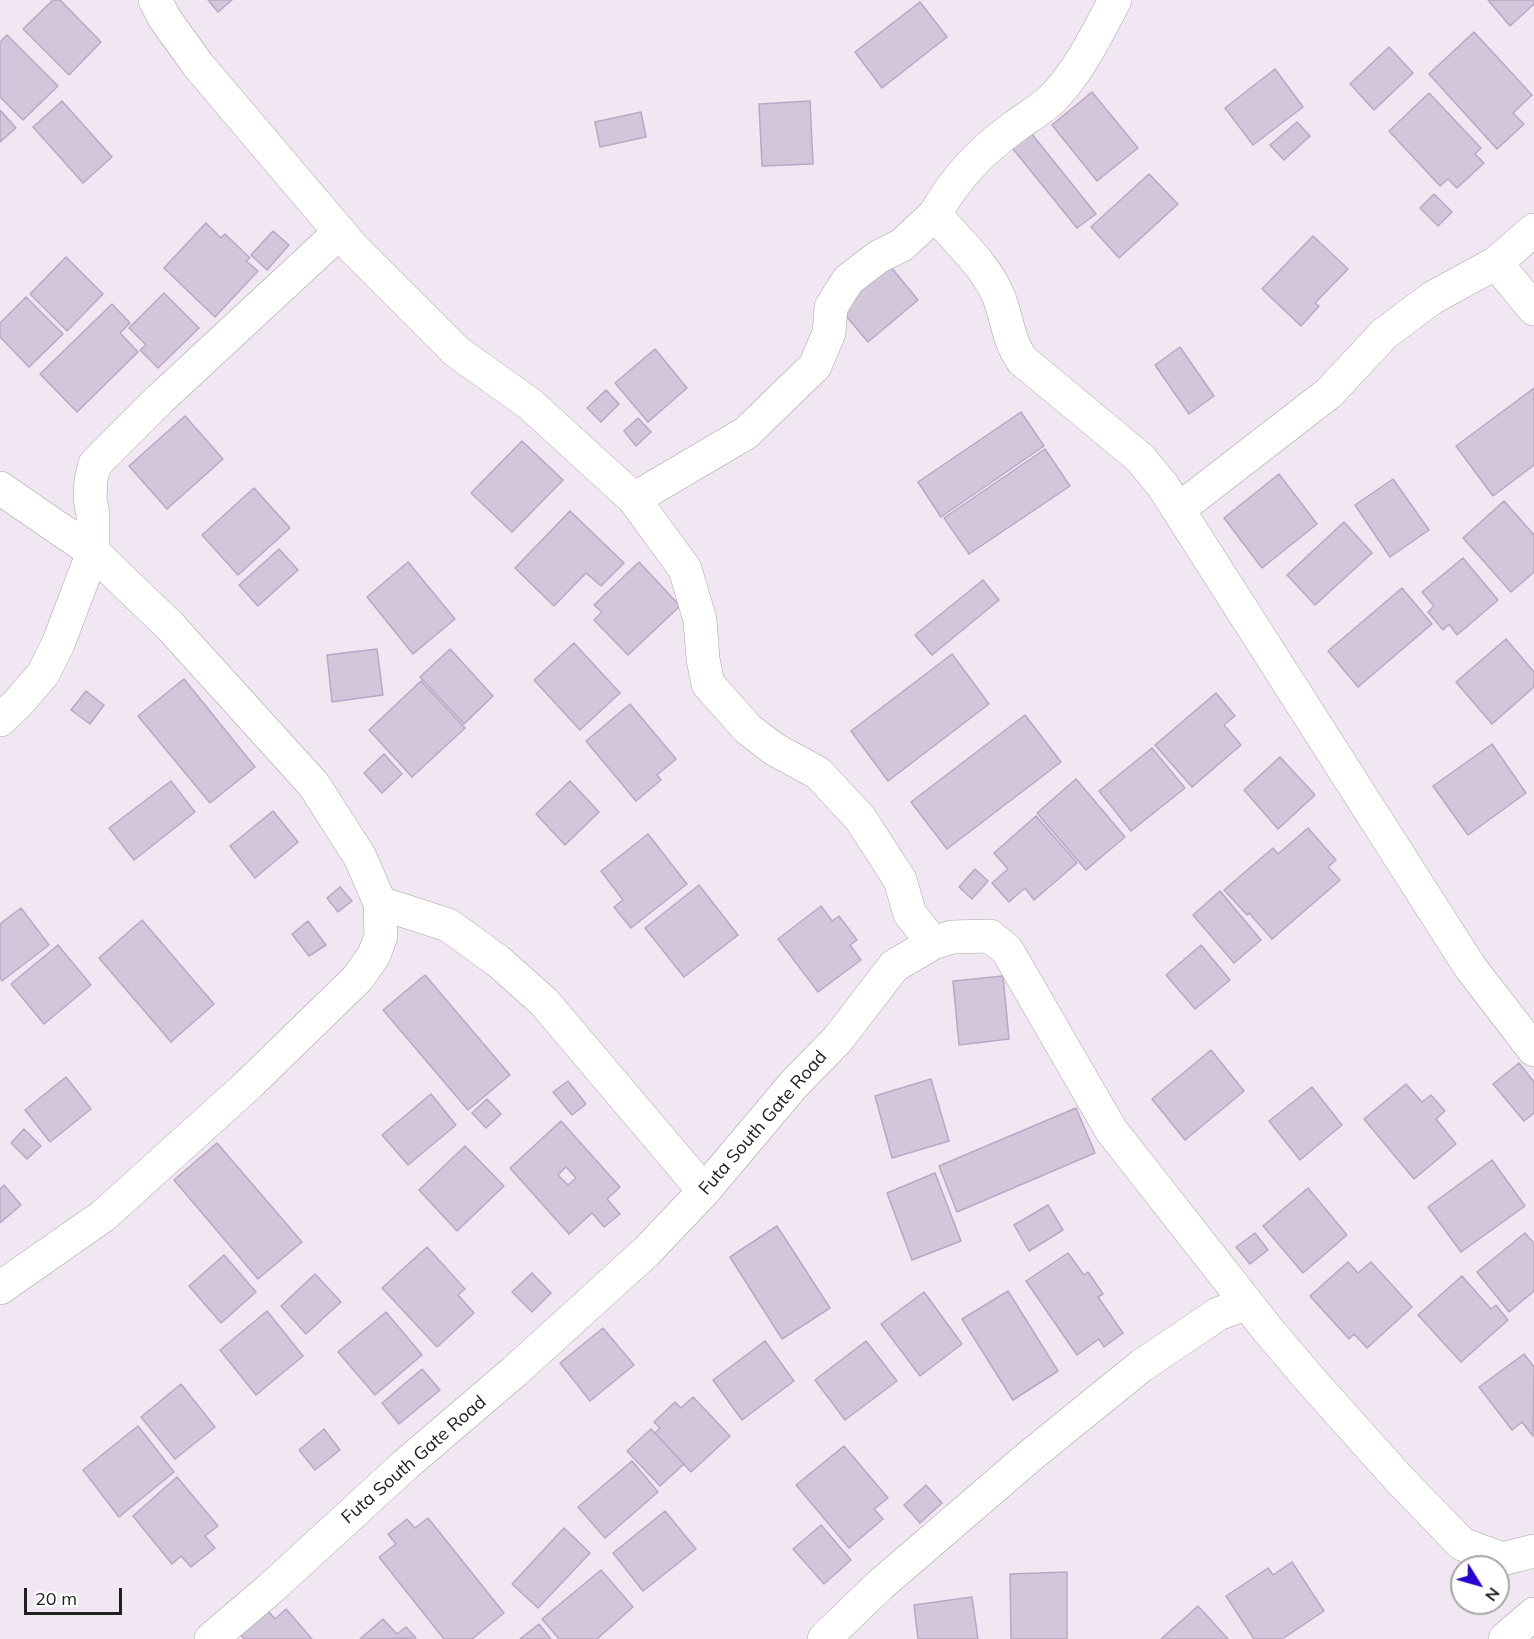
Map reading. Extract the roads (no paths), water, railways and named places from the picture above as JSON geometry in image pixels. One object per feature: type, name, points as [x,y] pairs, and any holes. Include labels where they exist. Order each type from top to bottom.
[{"type":"street","points":[[155,0],[165,19],[198,66],[354,249],[457,352],[530,404],[634,500],[685,568],[700,620],[702,660],[708,684],[748,729],[774,749],[818,773],[860,818],[900,880],[910,914],[933,943]]},
{"type":"street","points":[[634,500],[746,433],[815,366],[829,333],[831,307],[848,280],[878,257],[902,245],[935,214],[952,186],[974,161],[1012,128],[1050,101],[1083,59],[1115,0]]},
{"type":"street","points":[[935,214],[985,269],[1005,312],[1013,348],[1022,360],[1140,458],[1179,509],[1204,552],[1470,967],[1524,1022],[1534,1050]]},
{"type":"street","points":[[1179,509],[1329,393],[1384,334],[1432,298],[1496,263],[1534,230]]},
{"type":"street","points":[[0,720],[18,704],[43,674],[58,644],[93,552],[93,515],[90,499],[95,464],[160,399],[340,232]]},
{"type":"street","points":[[1496,263],[1534,309]]},
{"type":"street","points":[[0,488],[93,552],[171,626],[314,785],[360,858],[380,903],[381,936],[374,955],[358,978],[248,1085],[103,1216],[0,1288]]},
{"type":"street","points":[[380,903],[448,926],[498,962],[544,1002],[704,1191]]},
{"type":"street","name":"Futa South Gate Road","points":[[211,1639],[271,1588],[405,1465],[515,1371],[647,1251],[704,1191],[794,1084],[838,1039],[894,966],[933,943],[952,937],[990,936],[1006,950],[1111,1130],[1268,1330],[1400,1480],[1462,1544],[1502,1559],[1534,1551]]},
{"type":"street","points":[[824,1639],[906,1562],[1030,1456],[1142,1366],[1218,1314],[1247,1303]]},
{"type":"street","points":[[1505,1639],[1534,1614]]}]
